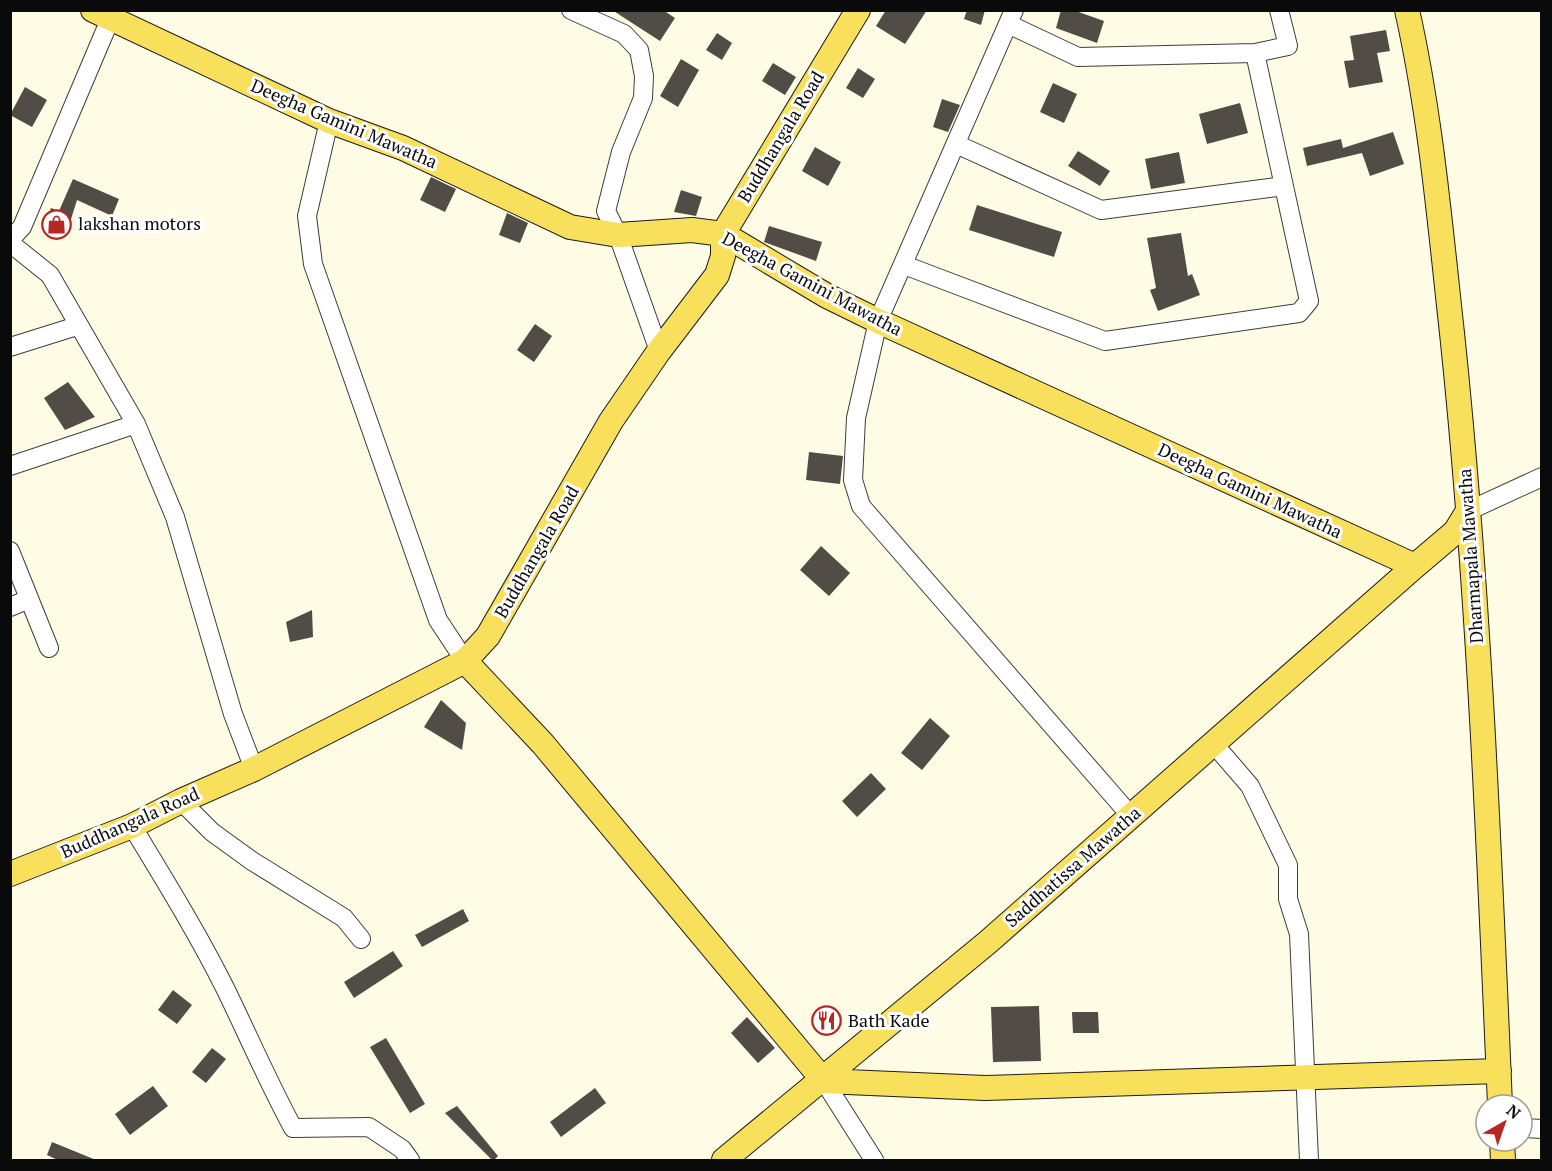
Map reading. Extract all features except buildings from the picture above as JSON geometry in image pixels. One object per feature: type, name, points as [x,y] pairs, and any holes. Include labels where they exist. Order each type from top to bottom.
[{"type":"main road","name":"Buddhangala Road","points":[[10,874],[132,826],[181,801],[254,769],[465,662],[488,636],[611,421],[659,351],[717,275],[723,256],[723,234],[858,10]]},
{"type":"main road","name":"Dharmapala Mawatha","points":[[1407,10],[1421,77],[1437,181],[1463,428],[1500,1093]]},
{"type":"main road","name":"Deegha Gamini Mawatha","points":[[106,13],[329,121],[403,148],[570,227],[618,235],[692,230],[723,234],[826,296],[878,321],[1415,566]]},
{"type":"main road","points":[[1415,566],[1455,532],[1468,511]]},
{"type":"main road","name":"Saddhatissa Mawatha","points":[[724,1161],[824,1081],[1131,816],[1415,566]]},
{"type":"main road","points":[[465,662],[543,744],[824,1081],[985,1088],[1499,1071]]},
{"type":"street","points":[[1131,816],[861,506],[853,480],[856,418],[878,321],[1011,17],[1078,57],[1255,53],[1287,46],[1279,10]]},
{"type":"street","points":[[576,11],[624,34],[639,50],[644,76],[642,98],[621,152],[606,211],[618,235],[659,351]]},
{"type":"street","points":[[106,13],[22,227],[10,242],[50,275],[77,326],[136,424],[175,517],[233,714],[254,769]]},
{"type":"street","points":[[904,265],[1105,341],[1299,313],[1309,301],[1255,53]]},
{"type":"street","points":[[329,121],[307,216],[313,264],[438,620],[465,662]]},
{"type":"street","points":[[956,144],[1101,210],[1284,186]]},
{"type":"street","points":[[10,347],[77,326]]},
{"type":"street","points":[[10,466],[136,424]]},
{"type":"street","points":[[1468,511],[1542,477]]},
{"type":"street","points":[[10,551],[49,648]]},
{"type":"street","points":[[10,607],[29,598]]},
{"type":"street","points":[[1213,743],[1250,786],[1288,865],[1288,899],[1299,934],[1309,1161]]},
{"type":"street","points":[[181,801],[212,832],[252,861],[344,918],[361,939]]},
{"type":"street","points":[[132,826],[180,904],[225,988],[262,1072],[292,1128],[369,1127],[402,1149],[410,1161]]},
{"type":"street","points":[[824,1081],[874,1161]]},
{"type":"place","name":"lakshan motors","points":[[57,224]]},
{"type":"place","name":"Bath Kade","points":[[827,1021]]}]
